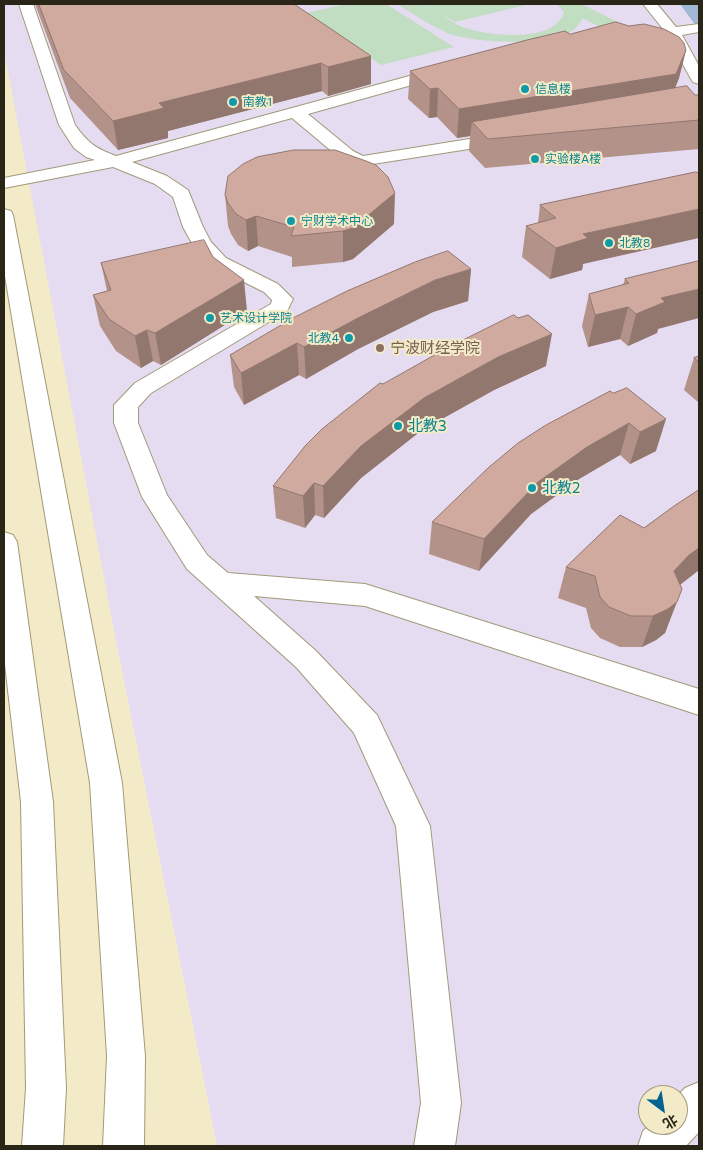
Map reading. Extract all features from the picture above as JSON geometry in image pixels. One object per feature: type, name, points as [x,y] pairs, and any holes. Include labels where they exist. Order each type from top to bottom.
[{"type":"main road","points":[[26,4],[67,125],[80,144],[92,153],[161,180],[181,194],[193,227],[203,245],[218,262],[271,288],[283,299],[280,307],[143,388],[126,405],[126,423],[155,497],[197,562],[306,659],[366,724],[413,826],[441,1103],[435,1146]]},
{"type":"main road","points":[[650,4],[672,32],[699,79]]},
{"type":"main road","points":[[616,41],[699,28]]},
{"type":"main road","points":[[4,183],[114,162],[465,67]]},
{"type":"main road","points":[[295,112],[347,155],[360,161],[376,160],[519,135]]},
{"type":"main road","points":[[4,215],[106,783],[126,1056],[124,1146]]},
{"type":"main road","points":[[4,542],[37,802],[46,1088],[43,1146]]},
{"type":"main road","points":[[220,583],[365,596],[699,702]]},
{"type":"main road","points":[[688,1114],[699,1102]]},
{"type":"main road","points":[[658,1146],[668,1135]]},
{"type":"shaded area","name":"宁波财经学院","points":[[4,4],[699,4],[699,1146],[217,1146],[117,646],[4,51]]},
{"type":"green space","points":[[415,3],[426,5],[458,25],[469,29],[516,35],[533,34],[547,30],[558,22],[564,12],[557,4],[581,4],[634,30],[617,35],[582,18],[575,29],[562,36],[544,40],[501,42],[480,40],[443,31],[397,4]]},
{"type":"green space","points":[[346,4],[386,4],[454,47],[381,65],[306,13]]},
{"type":"green space","points":[[424,4],[530,4],[455,22]]},
{"type":"water","points":[[680,4],[699,4],[699,30]]},
{"type":"building","points":[[39,4],[294,4],[371,56],[328,67],[321,63],[159,103],[164,108],[113,121],[64,70]]},
{"type":"building","points":[[616,22],[629,26],[644,24],[664,29],[679,37],[684,43],[686,50],[676,74],[459,109],[438,88],[430,89],[410,71],[527,40],[565,31],[570,34]]},
{"type":"building","points":[[687,86],[695,95],[699,95],[699,120],[488,139],[472,122]]},
{"type":"building","points":[[294,150],[335,150],[376,165],[388,177],[395,193],[353,228],[343,231],[291,236],[294,227],[256,216],[246,220],[236,214],[225,195],[228,176],[243,164],[257,157]]},
{"type":"building","points":[[696,172],[699,173],[699,209],[583,234],[588,238],[556,248],[526,226],[556,218],[540,205]]},
{"type":"building","points":[[204,240],[213,257],[244,280],[155,333],[147,330],[135,336],[109,319],[93,295],[111,290],[101,263]]},
{"type":"building","points":[[448,251],[471,269],[435,280],[304,347],[297,343],[241,373],[230,355],[293,318],[347,291],[415,262]]},
{"type":"building","points":[[699,261],[699,289],[661,298],[665,302],[636,314],[628,307],[595,315],[589,294],[629,283],[625,279]]},
{"type":"building","points":[[514,315],[518,318],[528,315],[552,334],[498,357],[424,398],[361,446],[323,486],[314,483],[303,496],[273,486],[305,446],[322,429],[380,383],[383,384],[447,348]]},
{"type":"building","points":[[627,388],[666,419],[640,432],[629,423],[587,447],[538,482],[484,539],[432,522],[488,468],[518,443],[546,425],[610,391],[613,393]]},
{"type":"building","points":[[699,490],[699,548],[689,555],[674,571],[682,589],[677,602],[668,609],[653,616],[631,616],[609,607],[600,597],[595,576],[566,567],[620,515],[644,528]]},
{"type":"place","name":"信息楼","points":[[525,89]]},
{"type":"place","name":"南教1","points":[[233,102]]},
{"type":"place","name":"实验楼A楼","points":[[535,159]]},
{"type":"place","name":"宁财学术中心","points":[[291,221]]},
{"type":"place","name":"北教8","points":[[609,243]]},
{"type":"place","name":"艺术设计学院","points":[[210,318]]},
{"type":"place","name":"北教4","points":[[349,338]]},
{"type":"place","name":"宁波财经学院","points":[[380,348]]},
{"type":"place","name":"北教3","points":[[398,426]]},
{"type":"place","name":"北教2","points":[[532,488]]}]
